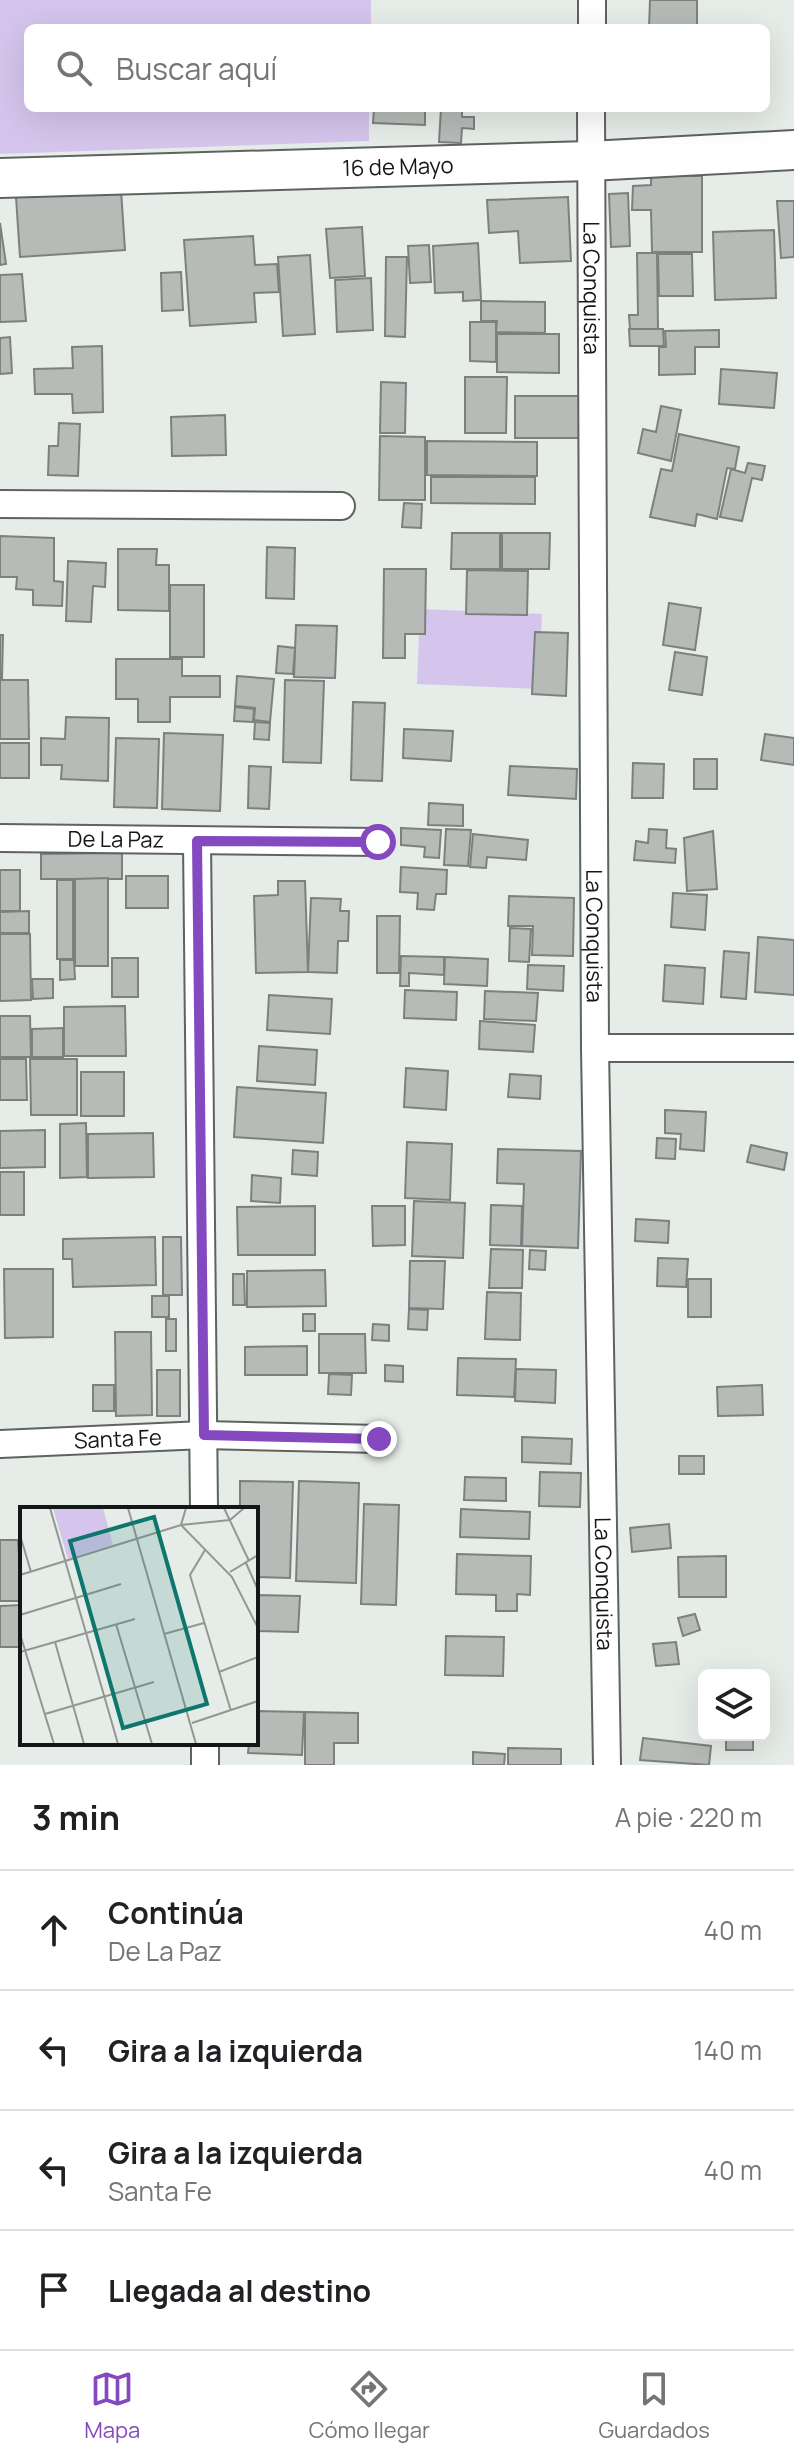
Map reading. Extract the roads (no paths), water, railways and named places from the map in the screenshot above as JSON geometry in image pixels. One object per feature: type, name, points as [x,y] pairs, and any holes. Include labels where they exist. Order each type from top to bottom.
[{"type":"street","points":[[592,0],[592,24]]},
{"type":"street","name":"La Conquista","points":[[591,112],[595,1048],[607,1765]]},
{"type":"street","name":"16 de Mayo","points":[[0,178],[590,161],[794,150]]},
{"type":"street","points":[[0,504],[341,506]]},
{"type":"street","name":"De La Paz","points":[[0,838],[378,842]]},
{"type":"street","points":[[197,841],[204,1507]]},
{"type":"street","points":[[595,1048],[794,1048]]},
{"type":"street","name":"Santa Fe","points":[[0,1444],[204,1435],[379,1439]]}]
